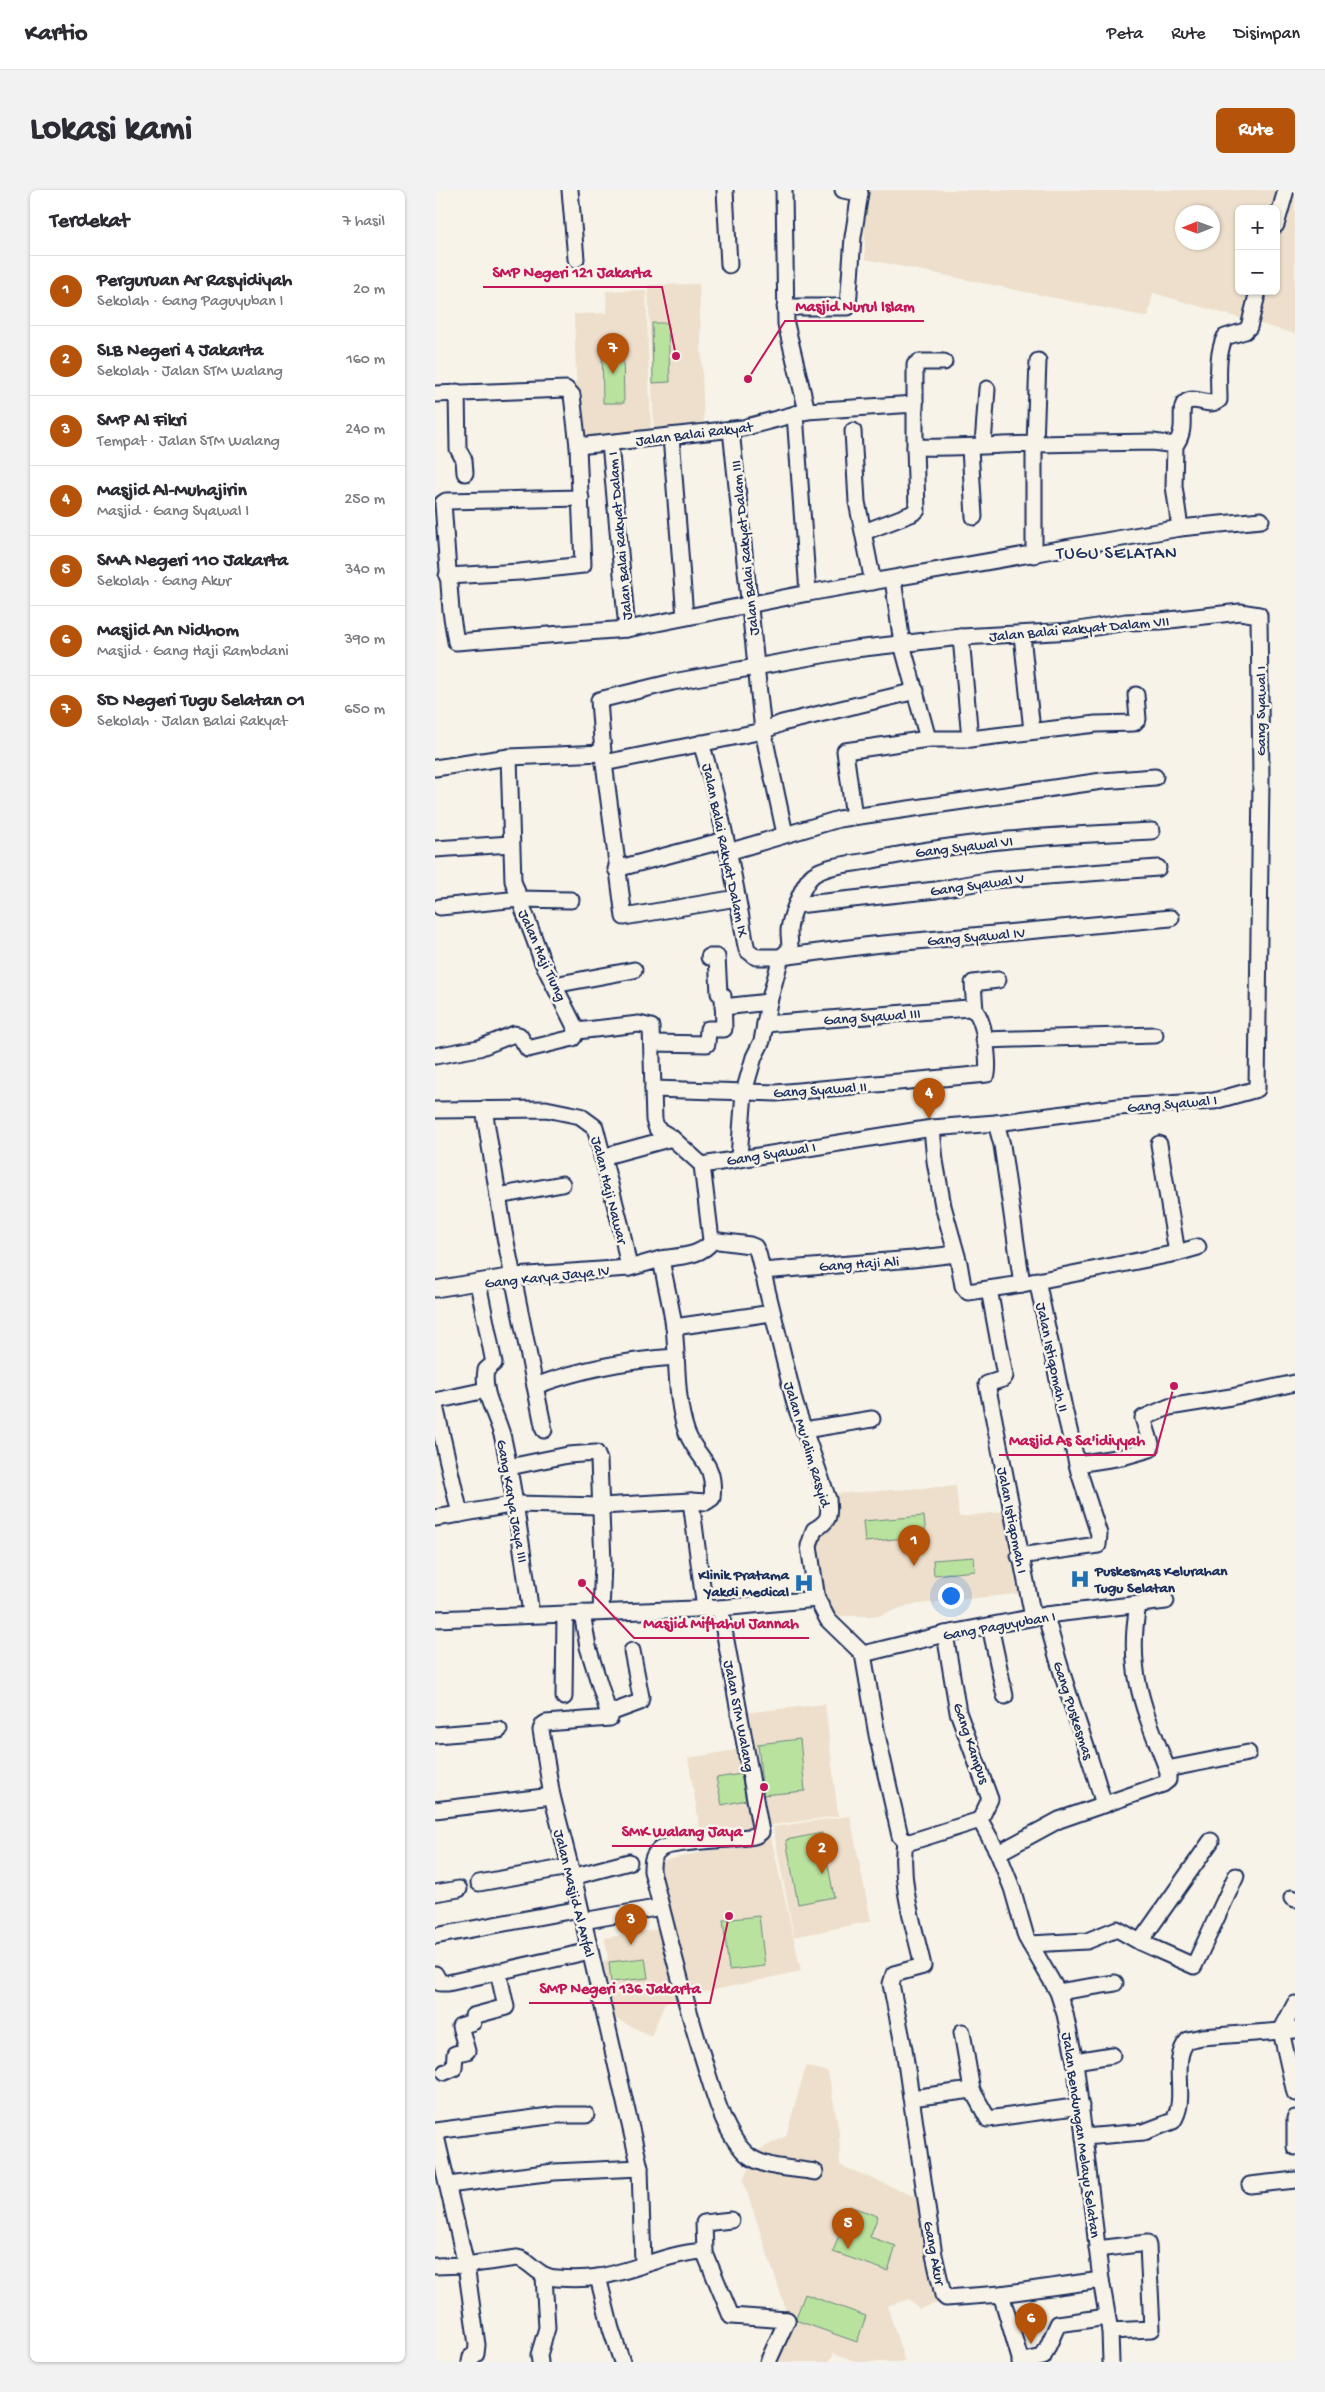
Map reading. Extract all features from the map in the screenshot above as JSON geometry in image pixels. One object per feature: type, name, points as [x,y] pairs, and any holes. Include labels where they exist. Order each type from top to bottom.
[{"type":"street","points":[[570,190],[577,259]]},
{"type":"street","points":[[725,190],[729,266]]},
{"type":"street","points":[[784,190],[786,324],[801,413],[808,593]]},
{"type":"street","points":[[785,306],[848,307],[853,237],[859,194],[843,190]]},
{"type":"street","points":[[1280,211],[1286,190]]},
{"type":"street","points":[[1181,528],[1174,486],[1175,444],[1183,432],[1182,407],[1186,402],[1193,400],[1211,403],[1219,400],[1220,360],[1223,342],[1225,337],[1245,331],[1249,327],[1257,295]]},
{"type":"street","points":[[1034,555],[1034,444],[1038,361]]},
{"type":"street","points":[[863,532],[917,510],[915,364],[919,362],[943,362]]},
{"type":"street","points":[[435,394],[566,389],[572,394],[578,446],[582,566],[447,576]]},
{"type":"street","points":[[974,517],[977,447],[987,389]]},
{"type":"street","points":[[457,392],[458,449],[464,460],[465,473]]},
{"type":"street","name":"Jalan Balai Rakyat","points":[[578,446],[731,430],[801,413],[915,404]]},
{"type":"street","name":"Jalan Balai Rakyat Dalam III","points":[[731,430],[763,731],[785,834]]},
{"type":"street","points":[[853,431],[855,485],[873,582]]},
{"type":"street","points":[[671,436],[685,617]]},
{"type":"street","points":[[915,447],[1153,442],[1175,444]]},
{"type":"street","name":"Jalan Balai Rakyat Dalam I","points":[[610,443],[627,628]]},
{"type":"street","points":[[581,498],[446,501],[443,507],[447,576],[457,642],[627,628],[749,606],[808,593],[1181,528],[1261,520]]},
{"type":"street","points":[[893,579],[902,644],[928,739]]},
{"type":"street","name":"Jalan Balai Rakyat Dalam VII","points":[[603,758],[599,700],[673,682],[855,649],[961,637],[1073,632],[1126,622],[1256,613]]},
{"type":"street","name":"Gang Syawal I","points":[[702,1165],[739,1157],[933,1128],[996,1123],[1118,1107],[1214,1101],[1250,1092],[1258,1086],[1260,621],[1259,615],[1256,613]]},
{"type":"street","points":[[1022,635],[1032,731]]},
{"type":"street","points":[[961,637],[970,739]]},
{"type":"street","points":[[435,768],[509,757],[603,758],[701,743],[763,731],[781,723],[916,691]]},
{"type":"street","points":[[854,817],[843,752],[928,739],[970,739],[1097,724],[1134,723],[1137,718],[1137,694]]},
{"type":"street","name":"Jalan Balai Rakyat Dalam IX","points":[[701,743],[707,758],[747,950],[756,957],[781,957]]},
{"type":"street","name":"Jalan Haji Tiung","points":[[509,757],[513,881],[518,900],[543,963],[577,1031]]},
{"type":"street","points":[[603,758],[624,917],[737,898]]},
{"type":"street","points":[[617,869],[785,834],[854,817],[1102,781],[1155,777]]},
{"type":"street","name":"Gang Syawal VI","points":[[781,957],[790,950],[789,929],[807,881],[815,874],[840,866],[906,853],[1001,839],[1152,831]]},
{"type":"street","points":[[435,848],[511,844]]},
{"type":"street","name":"Gang Syawal V","points":[[797,905],[936,890],[992,880],[1158,868]]},
{"type":"street","points":[[440,907],[518,900],[571,900]]},
{"type":"street","name":"Gang Syawal IV","points":[[781,957],[872,945],[1171,918]]},
{"type":"street","points":[[652,1044],[707,1044],[708,1029],[724,1029],[723,996],[719,993],[717,957],[709,957]]},
{"type":"street","points":[[739,1157],[744,1092],[753,1057],[762,1041],[769,1002],[781,957]]},
{"type":"street","points":[[554,985],[634,970]]},
{"type":"street","points":[[998,980],[973,983],[976,1013],[984,1040],[1155,1035]]},
{"type":"street","points":[[723,1007],[769,1002]]},
{"type":"street","name":"Gang Syawal III","points":[[765,1024],[969,1008],[976,1013]]},
{"type":"street","points":[[435,1056],[479,1048],[514,1034],[519,1035],[528,1050],[573,1038],[577,1031],[644,1024],[652,1030],[655,1126],[661,1133],[672,1138],[702,1165],[712,1241],[755,1247],[772,1313],[673,1326]]},
{"type":"street","name":"Gang Syawal II","points":[[653,1089],[776,1093],[987,1074],[989,1065],[984,1040]]},
{"type":"street","points":[[484,1109],[498,1196],[544,1430]]},
{"type":"street","name":"Jalan Haji Nawar","points":[[435,1110],[547,1109],[580,1116],[595,1127],[621,1227],[629,1268]]},
{"type":"street","name":"Jalan Istiqomah II","points":[[996,1123],[1029,1282],[1077,1464],[1099,1534],[1098,1545],[1019,1556]]},
{"type":"street","points":[[933,1128],[935,1162],[964,1289],[968,1292],[1029,1282],[1198,1247]]},
{"type":"street","points":[[602,1157],[672,1138]]},
{"type":"street","points":[[1159,1144],[1177,1252]]},
{"type":"street","points":[[498,1196],[562,1184]]},
{"type":"street","name":"Gang Karya Jaya IV","points":[[435,1289],[514,1276],[629,1268],[661,1259],[701,1252],[712,1241]]},
{"type":"street","name":"Gang Haji Ali","points":[[762,1271],[956,1254]]},
{"type":"street","points":[[435,1518],[516,1504],[601,1506],[711,1501],[713,1484],[710,1469],[690,1440],[684,1425],[673,1326],[661,1259]]},
{"type":"street","points":[[435,1401],[486,1390],[486,1370],[494,1363],[478,1283]]},
{"type":"street","name":"Jalan Istiqomah I","points":[[989,1289],[1005,1376],[1003,1379],[987,1384],[1019,1556],[1039,1616]]},
{"type":"street","name":"Jalan Mu'alim Rasyid","points":[[772,1313],[803,1430],[828,1499],[830,1512],[825,1523],[814,1530],[810,1537],[809,1546],[817,1599]]},
{"type":"street","points":[[535,1386],[629,1361],[676,1357]]},
{"type":"street","points":[[1077,1464],[1122,1458],[1150,1449],[1151,1444],[1143,1420],[1144,1417],[1169,1407],[1231,1397],[1295,1383]]},
{"type":"street","name":"Gang Karya Jaya III","points":[[486,1390],[504,1440],[516,1504],[531,1614]]},
{"type":"street","points":[[435,1406],[460,1514]]},
{"type":"street","points":[[803,1430],[872,1419]]},
{"type":"street","points":[[509,1467],[568,1455],[596,1453],[599,1460],[603,1563],[601,1612]]},
{"type":"street","points":[[691,1501],[713,1608]]},
{"type":"street","points":[[435,1619],[713,1608],[817,1599],[828,1620],[863,1654],[877,1735],[900,1836],[905,1841],[910,1842],[980,1820]]},
{"type":"street","name":"Gang Paguyuban I","points":[[863,1654],[945,1634],[1039,1616],[1165,1601]]},
{"type":"street","points":[[998,1853],[1059,1820],[1163,1784],[1169,1780],[1167,1769],[1142,1700],[1134,1668],[1134,1626],[1138,1605]]},
{"type":"street","name":"Jalan STM Walang","points":[[713,1608],[761,1832],[755,1836],[669,1845],[660,1848],[652,1858],[651,1871],[686,2004],[722,2116],[741,2148],[750,2157],[767,2164],[815,2172]]},
{"type":"street","points":[[582,1613],[588,1648],[609,1713],[640,1702],[641,1697],[632,1651]]},
{"type":"street","points":[[564,1698],[565,1614]]},
{"type":"street","name":"Gang Puskesmas","points":[[1039,1616],[1090,1754],[1104,1805]]},
{"type":"street","points":[[991,1626],[1005,1696]]},
{"type":"street","name":"Gang Kampus","points":[[945,1634],[958,1712],[990,1799],[980,1820]]},
{"type":"street","name":"Jalan Masjid Al Anfal","points":[[609,1713],[610,1718],[606,1720],[543,1725],[541,1730],[552,1796],[582,1915],[640,2168],[643,2264]]},
{"type":"street","points":[[435,1736],[499,1730]]},
{"type":"street","points":[[1167,1769],[1248,1753]]},
{"type":"street","points":[[435,1810],[552,1796]]},
{"type":"street","name":"Jalan Bendungan Melayu Selatan","points":[[980,1820],[998,1853],[1012,1888],[1026,1936],[1058,1992],[1075,2061],[1101,2280],[1109,2324],[1111,2362]]},
{"type":"street","points":[[905,1841],[903,1856],[911,1914],[923,1966],[895,1974],[891,1980],[911,2098],[972,2090]]},
{"type":"street","points":[[1140,1942],[1211,1841]]},
{"type":"street","points":[[479,1883],[570,1872],[629,1862]]},
{"type":"street","points":[[1030,1944],[1087,1941],[1117,1929],[1140,1942],[1194,1966],[1236,1876]]},
{"type":"street","points":[[435,1893],[459,1889]]},
{"type":"street","points":[[435,1936],[582,1915],[661,1907]]},
{"type":"street","points":[[435,1974],[440,1983],[448,1983],[590,1951]]},
{"type":"street","points":[[445,2072],[454,2068],[455,2054],[467,2051],[460,2026],[473,2022],[473,2016],[506,2007],[498,1971]]},
{"type":"street","points":[[1058,1992],[1115,1983]]},
{"type":"street","points":[[1295,2004],[1288,2031],[1295,2091]]},
{"type":"street","points":[[1084,2136],[1144,2132],[1173,2121],[1179,2109],[1181,2050],[1189,2040],[1202,2037],[1288,2031]]},
{"type":"street","points":[[962,2032],[972,2090],[986,2116],[991,2120],[1081,2106]]},
{"type":"street","points":[[1075,2061],[1112,2055]]},
{"type":"street","name":"Gang Akur","points":[[911,2098],[934,2255],[943,2295],[947,2298],[1001,2294],[1101,2280]]},
{"type":"street","points":[[470,2362],[471,2357],[476,2354],[477,2345],[466,2265],[435,2131],[557,2115],[586,2115]]},
{"type":"street","points":[[1295,2118],[1295,2147]]},
{"type":"street","points":[[448,2184],[554,2172],[640,2168]]},
{"type":"street","points":[[1250,2184],[1295,2180]]},
{"type":"street","points":[[731,2220],[704,2223],[705,2252],[731,2316],[786,2317],[768,2362]]},
{"type":"street","points":[[1001,2294],[1020,2362],[1043,2357],[1047,2353],[1055,2326],[1058,2324],[1109,2324],[1152,2329],[1147,2243],[1097,2248]]},
{"type":"street","points":[[435,2266],[466,2265],[520,2258],[544,2276],[556,2278],[598,2277],[643,2264],[705,2252]]},
{"type":"street","points":[[540,2362],[539,2355],[547,2328],[544,2276]]},
{"type":"street","points":[[598,2277],[611,2329],[622,2362]]},
{"type":"shaded area","points":[[864,190],[1295,190],[1295,334],[1153,293],[1148,317],[865,259]]},
{"type":"shaded area","points":[[699,284],[704,427],[654,430],[648,285]]},
{"type":"shaded area","points":[[646,290],[651,434],[578,436],[574,314],[607,313],[606,291]]},
{"type":"shaded area","points":[[956,1486],[959,1517],[1009,1511],[1024,1593],[909,1605],[879,1616],[833,1616],[818,1597],[800,1539],[829,1502],[830,1494]]},
{"type":"shaded area","points":[[825,1704],[838,1816],[701,1835],[688,1758],[748,1748],[743,1713]]},
{"type":"shaded area","points":[[850,1816],[871,1921],[794,1937],[773,1827]]},
{"type":"shaded area","points":[[771,1837],[801,1971],[687,1996],[657,1862]]},
{"type":"shaded area","points":[[658,1929],[669,1952],[679,1998],[665,2003],[651,2036],[616,2019],[603,1962],[608,1959],[605,1938]]},
{"type":"shaded area","points":[[806,2066],[828,2072],[839,2132],[840,2165],[921,2199],[941,2302],[919,2309],[909,2299],[887,2306],[905,2362],[857,2362],[834,2353],[829,2362],[773,2362],[789,2319],[743,2180],[757,2151],[786,2136]]},
{"type":"green space","points":[[652,323],[668,323],[670,382],[653,383]]},
{"type":"green space","points":[[602,346],[623,346],[624,403],[603,403]]},
{"type":"green space","points":[[924,1516],[926,1536],[865,1542],[863,1521]]},
{"type":"green space","points":[[974,1557],[975,1571],[934,1575],[933,1560]]},
{"type":"green space","points":[[800,1739],[805,1791],[763,1795],[758,1744]]},
{"type":"green space","points":[[741,1774],[746,1800],[722,1805],[716,1778]]},
{"type":"green space","points":[[822,1833],[834,1897],[798,1904],[786,1840]]},
{"type":"green space","points":[[759,1916],[765,1966],[729,1970],[723,1920]]},
{"type":"green space","points":[[645,1958],[648,1978],[611,1982],[609,1962]]},
{"type":"green space","points":[[849,2206],[878,2216],[870,2237],[896,2246],[888,2271],[833,2252]]},
{"type":"green space","points":[[805,2294],[866,2316],[857,2342],[795,2320]]},
{"type":"place","name":"SMP Negeri 121 Jakarta","points":[[676,356]]},
{"type":"place","name":"SD Negeri Tugu Selatan 01","points":[[613,374]]},
{"type":"place","name":"Masjid Nurul Islam","points":[[748,379]]},
{"type":"place","name":"Masjid Al-Muhajirin","points":[[929,1119]]},
{"type":"place","name":"Masjid As Sa'idiyyah","points":[[1174,1386]]},
{"type":"place","name":"Perguruan Ar Rasyidiyah","points":[[914,1566]]},
{"type":"place","name":"Puskesmas Kelurahan Tugu Selatan","points":[[1080,1579]]},
{"type":"place","name":"Masjid Miftahul Jannah","points":[[582,1583]]},
{"type":"place","name":"Klinik Pratama Yakdi Medical","points":[[804,1583]]},
{"type":"place","name":"SMK Walang Jaya","points":[[764,1787]]},
{"type":"place","name":"SLB Negeri 4 Jakarta","points":[[822,1874]]},
{"type":"place","name":"SMP Negeri 136 Jakarta","points":[[729,1916]]},
{"type":"place","name":"SMP Al Fikri","points":[[631,1945]]},
{"type":"place","name":"SMA Negeri 110 Jakarta","points":[[848,2249]]},
{"type":"place","name":"Masjid An Nidhom","points":[[1031,2344]]},
{"type":"district","name":"TUGU SELATAN","points":[[1117,552]]}]
